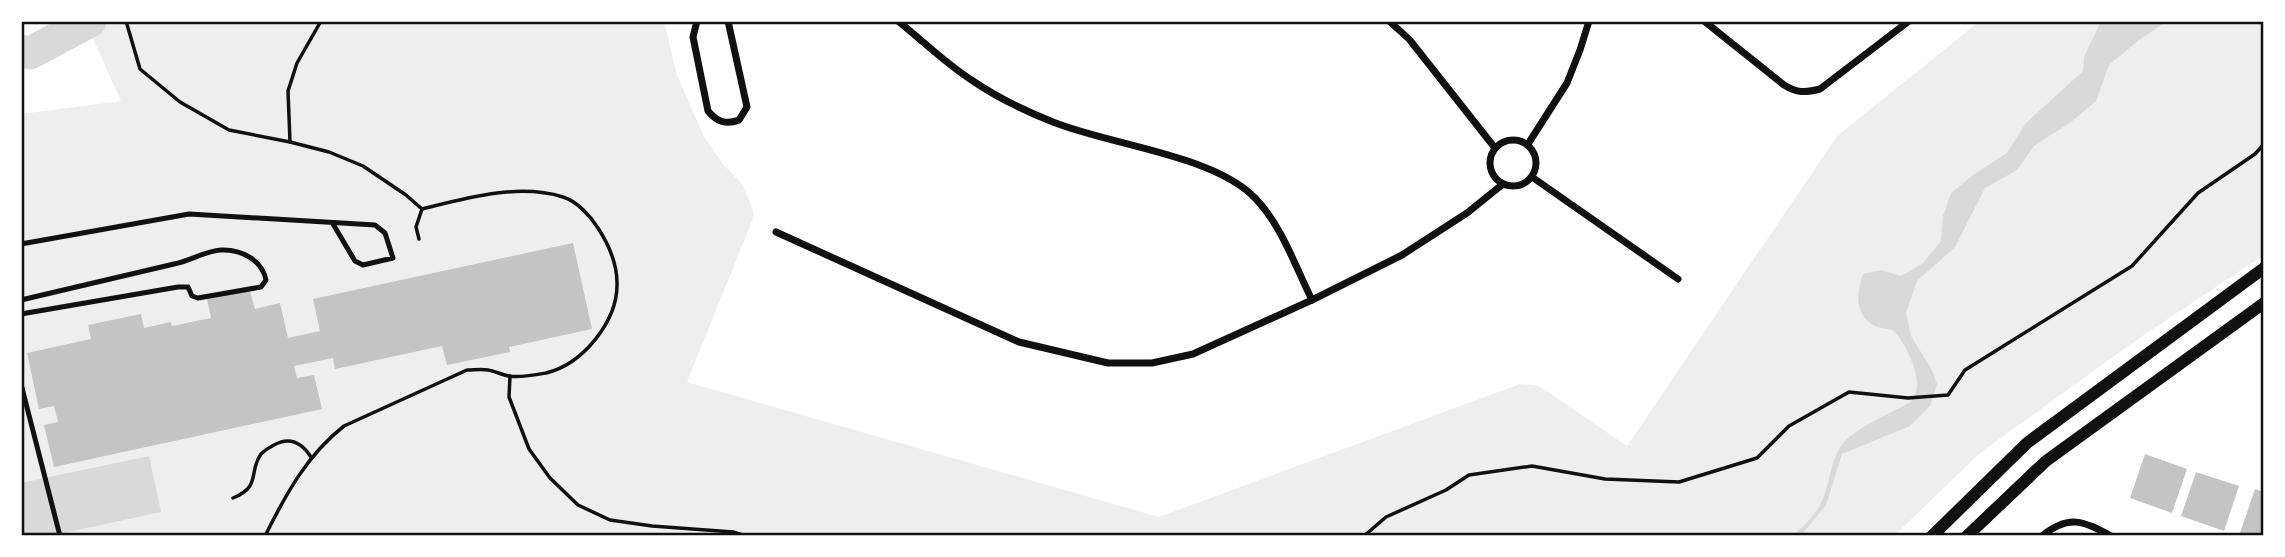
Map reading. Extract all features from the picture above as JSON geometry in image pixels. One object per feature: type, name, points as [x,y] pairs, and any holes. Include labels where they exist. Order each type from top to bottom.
[{"type":"street","points":[[697,21],[693,37],[708,111],[714,119],[723,123],[739,120],[747,107],[728,21]]},
{"type":"street","points":[[898,21],[972,81],[1016,106],[1055,123],[1103,139],[1198,164],[1227,177],[1254,196],[1272,218],[1312,300]]},
{"type":"street","points":[[1389,21],[1409,39],[1495,148]]},
{"type":"street","points":[[1528,144],[1567,83],[1589,21]]},
{"type":"street","points":[[1704,21],[1773,77],[1797,92],[1820,89],[1909,21]]},
{"type":"street","points":[[1510,139],[1528,144],[1536,163],[1532,177],[1518,186],[1503,184],[1491,172],[1491,155],[1495,148],[1510,139]]},
{"type":"street","points":[[1532,177],[1678,279]]},
{"type":"street","points":[[775,232],[1019,342],[1108,363],[1152,363],[1193,354],[1312,300],[1402,255],[1467,213],[1503,184]]},
{"type":"street","points":[[1932,536],[2027,443],[2264,268]]},
{"type":"street","points":[[1967,536],[2046,461],[2264,303]]},
{"type":"street","points":[[2042,536],[2061,523],[2075,521],[2111,536]]},
{"type":"lane","points":[[21,244],[189,214],[375,225],[385,233],[393,258],[363,265],[355,261],[333,224]]},
{"type":"lane","points":[[21,300],[222,250],[236,252],[255,260],[264,272],[266,280],[261,287],[198,298],[192,296],[188,287],[178,287],[21,314]]},
{"type":"lane","points":[[21,384],[60,536]]},
{"type":"path","points":[[290,142],[288,91],[297,63],[321,21]]},
{"type":"path","points":[[1364,536],[1386,517],[1446,490],[1469,475],[1532,466],[1605,479],[1679,482],[1756,458],[1790,426],[1849,392],[1908,398],[1948,395],[1965,370],[2132,267],[2198,193],[2255,154],[2264,144]]},
{"type":"path","points":[[419,239],[416,227],[422,209]]},
{"type":"path","points":[[510,376],[509,397],[529,449],[550,478],[578,505],[610,520],[733,532],[746,536]]},
{"type":"path","points":[[233,498],[243,494],[250,486],[261,454],[279,442],[297,442],[311,457]]},
{"type":"shaded area","points":[[85,21],[664,21],[677,75],[704,137],[723,164],[741,183],[754,216],[687,382],[1159,517],[1520,384],[1536,385],[1627,446],[1837,136],[1980,21],[2264,21],[2264,255],[2135,341],[1980,453],[1894,536],[21,536],[21,114],[121,101]]},
{"type":"shaded area","points":[[2103,21],[2167,21],[2109,65],[2096,101],[2071,122],[2034,146],[2017,170],[1985,188],[1955,247],[1917,281],[1906,313],[1911,336],[1932,370],[1937,384],[1930,406],[1910,426],[1842,454],[1826,505],[1801,536],[1793,536],[1818,508],[1841,446],[1864,427],[1911,402],[1916,390],[1916,373],[1902,341],[1891,330],[1877,327],[1870,322],[1861,311],[1858,297],[1863,274],[1881,270],[1901,276],[1922,264],[1941,241],[1943,216],[1951,193],[2007,153],[2026,123],[2083,71],[2084,57]]},
{"type":"shaded area","points":[[149,456],[161,512],[50,536],[23,536],[21,483]]},
{"type":"building","points":[[573,243],[592,329],[509,347],[510,352],[447,365],[442,346],[335,369],[333,358],[294,366],[297,378],[314,375],[322,409],[54,467],[44,425],[58,422],[54,406],[39,409],[27,353],[91,339],[88,325],[141,314],[144,328],[171,322],[172,326],[211,318],[207,299],[249,289],[255,309],[280,303],[288,338],[320,331],[313,299]]},
{"type":"building","points":[[2145,454],[2187,469],[2172,513],[2130,498]]},
{"type":"building","points":[[2196,472],[2239,486],[2224,531],[2181,516]]},
{"type":"building","points":[[2255,489],[2264,492],[2264,536],[2240,533]]},
{"type":"waterway","points":[[21,51],[30,53],[90,21]]}]
